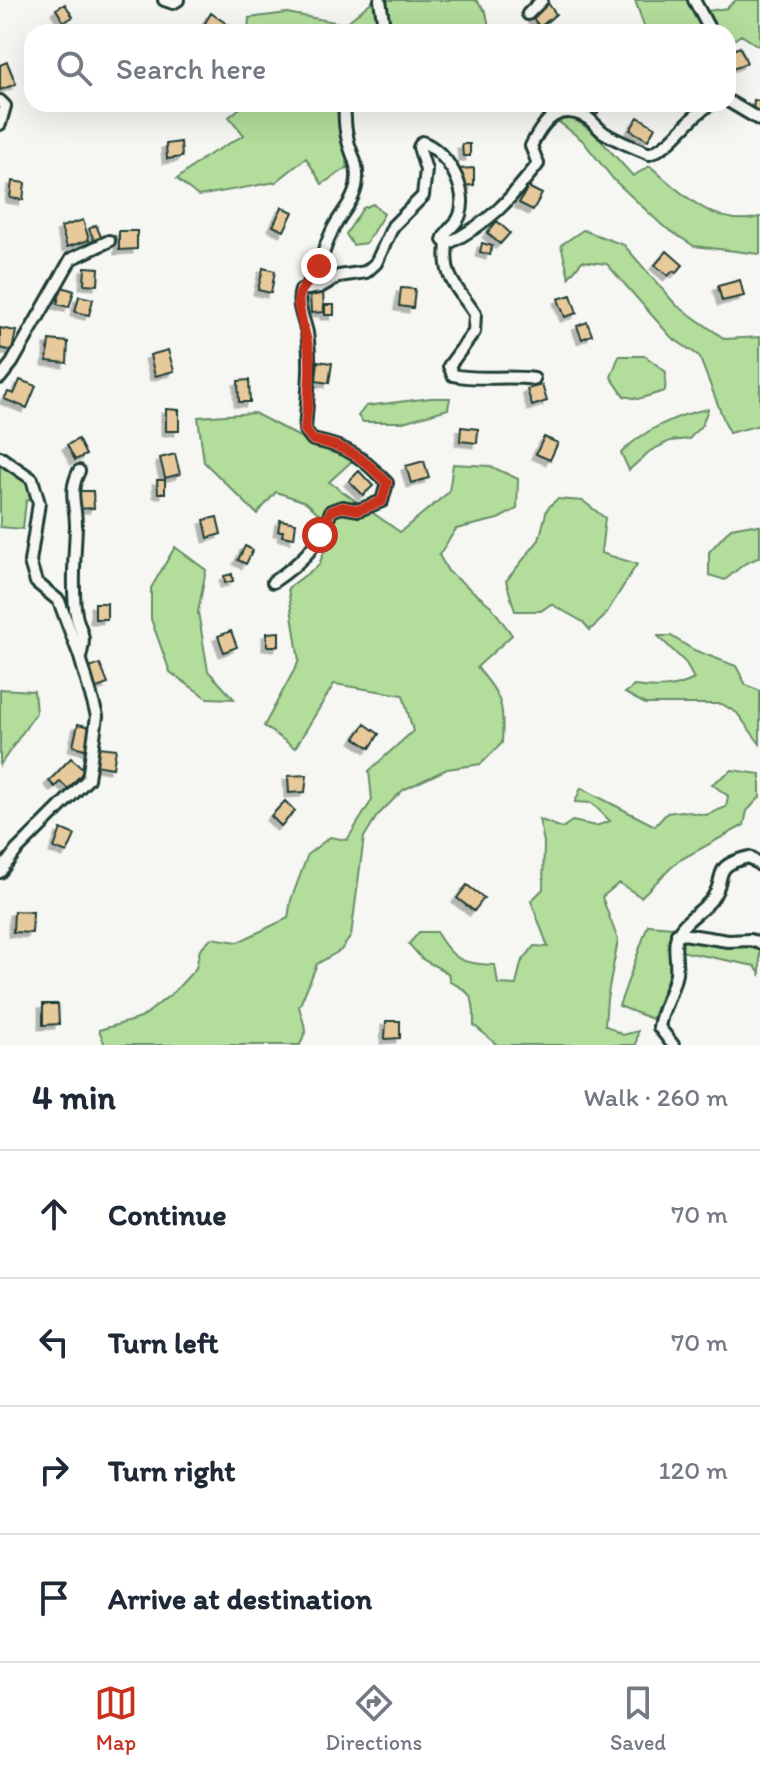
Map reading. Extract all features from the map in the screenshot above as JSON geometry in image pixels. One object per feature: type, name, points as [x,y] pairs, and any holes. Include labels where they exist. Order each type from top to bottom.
[{"type":"street","points":[[164,0],[173,3],[178,0]]},
{"type":"street","points":[[380,0],[382,24]]},
{"type":"street","points":[[528,14],[542,0]]},
{"type":"street","points":[[694,0],[707,24]]},
{"type":"street","points":[[0,101],[5,106],[0,124]]},
{"type":"street","points":[[736,106],[760,120]]},
{"type":"street","points":[[273,582],[299,564],[315,546],[331,511],[342,507],[359,510],[382,501],[387,483],[362,457],[338,445],[313,440],[305,430],[310,360],[307,331],[298,300],[301,290],[317,271],[334,227],[356,191],[357,164],[348,143],[345,112]]},
{"type":"street","points":[[447,244],[479,228],[507,202],[538,164],[531,146],[540,127],[552,115],[566,112]]},
{"type":"street","points":[[573,112],[590,120],[604,133],[649,154],[664,149],[700,112]]},
{"type":"street","points":[[305,288],[320,287],[339,276],[366,272],[376,263],[393,226],[423,196],[426,170],[419,147],[422,142],[430,145],[458,180],[464,200],[459,219],[444,235],[443,240],[447,244],[445,265],[475,314],[474,332],[449,366],[453,375],[465,378],[511,375],[534,379]]},
{"type":"street","points":[[0,378],[12,363],[71,259],[109,241]]},
{"type":"street","points":[[0,872],[16,851],[88,779],[97,716],[59,601],[36,582],[30,562],[39,503],[32,479],[3,457]]},
{"type":"street","points":[[79,471],[71,486],[76,524],[72,567],[75,614],[85,639],[80,657]]},
{"type":"street","points":[[673,1045],[659,1027],[676,974],[674,951],[677,933],[696,911],[712,899],[722,869],[731,861],[749,857],[760,865]]},
{"type":"street","points":[[677,933],[760,943]]},
{"type":"green space","points":[[374,0],[476,0],[486,12],[488,24],[345,24]]},
{"type":"green space","points":[[635,0],[688,0],[695,13],[727,8],[736,0],[760,0],[760,47],[741,35],[736,38],[736,24],[643,24]]},
{"type":"green space","points":[[287,13],[345,24],[249,24],[249,18]]},
{"type":"green space","points":[[235,112],[341,112],[347,168],[322,184],[306,158],[276,182],[198,196],[177,179],[205,157],[244,135],[229,117]]},
{"type":"green space","points":[[546,112],[566,112],[595,134],[633,176],[650,166],[686,197],[714,213],[728,218],[760,217],[760,254],[694,246],[663,226],[614,180],[582,140]]},
{"type":"green space","points":[[373,204],[384,214],[366,243],[353,245],[346,234],[363,208]]},
{"type":"green space","points":[[583,230],[624,245],[676,305],[725,339],[760,337],[760,425],[729,433],[699,356],[671,337],[607,264],[582,261],[569,277],[561,245]]},
{"type":"green space","points":[[619,356],[645,356],[666,372],[665,391],[638,399],[624,396],[611,377]]},
{"type":"green space","points":[[450,398],[448,409],[403,422],[363,422],[358,416],[366,406]]},
{"type":"green space","points":[[708,409],[702,425],[689,439],[670,441],[650,451],[629,470],[621,453],[639,438],[661,425]]},
{"type":"green space","points":[[254,413],[315,445],[331,448],[353,460],[329,482],[400,532],[449,492],[453,464],[490,466],[518,479],[517,509],[498,519],[456,529],[439,555],[448,571],[491,606],[512,635],[477,667],[500,701],[502,743],[481,764],[447,769],[403,790],[377,816],[364,837],[351,936],[341,950],[317,964],[299,1007],[306,1031],[300,1045],[105,1045],[99,1030],[141,1018],[175,991],[196,968],[200,949],[211,938],[238,942],[288,918],[291,900],[308,854],[330,837],[347,840],[372,800],[369,771],[413,731],[403,695],[334,684],[295,748],[264,726],[299,661],[288,588],[319,565],[333,527],[306,502],[276,492],[257,514],[204,462],[198,417]]},
{"type":"green space","points":[[0,464],[27,481],[34,498],[26,501],[23,529],[0,527]]},
{"type":"green space","points":[[557,499],[583,501],[605,518],[601,553],[637,564],[604,617],[590,630],[583,622],[551,604],[541,611],[515,611],[506,581],[539,540],[547,509]]},
{"type":"green space","points":[[760,526],[760,557],[744,564],[725,580],[709,575],[709,552],[731,528]]},
{"type":"green space","points":[[175,547],[206,570],[198,612],[208,671],[234,699],[207,698],[170,672],[151,619],[151,588]]},
{"type":"green space","points":[[658,636],[671,636],[694,650],[736,666],[746,685],[760,691],[760,744],[737,713],[722,704],[645,704],[625,693],[634,686],[665,687],[694,679],[686,663]]},
{"type":"green space","points":[[0,689],[34,691],[36,713],[0,765]]},
{"type":"green space","points":[[732,770],[760,774],[760,797],[747,811],[744,825],[678,861],[641,897],[619,883],[602,897],[618,940],[605,1025],[623,1035],[638,1031],[636,1045],[497,1045],[474,1025],[473,1003],[468,993],[450,982],[448,973],[422,959],[409,944],[419,932],[436,932],[459,959],[495,965],[498,984],[516,985],[521,963],[534,946],[548,947],[531,901],[543,889],[544,842],[539,819],[562,828],[572,821],[596,826],[610,821],[592,803],[575,802],[581,788],[655,826],[667,813],[682,811],[706,815],[726,807],[728,796],[712,784]]},
{"type":"green space","points":[[648,925],[673,927],[669,974],[652,1019],[619,1006]]},
{"type":"green space","points":[[679,939],[760,946],[760,974],[755,966],[680,951]]},
{"type":"building","points":[[547,2],[556,14],[544,24],[538,24],[530,15]]},
{"type":"building","points":[[65,4],[73,17],[64,22],[56,9]]},
{"type":"building","points":[[211,13],[227,24],[204,24]]},
{"type":"building","points":[[740,47],[747,63],[736,68],[736,49]]},
{"type":"building","points":[[7,62],[16,84],[0,90],[0,65]]},
{"type":"building","points":[[754,100],[760,101],[760,111],[753,110]]},
{"type":"building","points":[[638,117],[655,127],[648,140],[630,130]]},
{"type":"building","points":[[181,142],[182,157],[167,159],[166,144]]},
{"type":"building","points":[[462,144],[470,144],[470,156],[463,156]]},
{"type":"building","points":[[474,168],[474,185],[460,186],[459,169]]},
{"type":"building","points":[[12,181],[25,183],[23,200],[10,198]]},
{"type":"building","points":[[528,187],[542,194],[533,210],[519,203]]},
{"type":"building","points":[[282,207],[293,212],[284,231],[273,226]]},
{"type":"building","points":[[83,220],[89,240],[67,247],[61,227]]},
{"type":"building","points":[[497,221],[510,233],[500,244],[487,233]]},
{"type":"building","points":[[96,225],[102,239],[95,242],[89,229]]},
{"type":"building","points":[[119,231],[137,231],[137,249],[119,250]]},
{"type":"building","points":[[482,243],[492,246],[490,255],[480,252]]},
{"type":"building","points":[[667,251],[683,265],[668,276],[655,265]]},
{"type":"building","points":[[85,267],[99,268],[98,285],[84,284]]},
{"type":"building","points":[[263,268],[275,271],[271,293],[258,290]]},
{"type":"building","points":[[740,280],[744,296],[722,301],[718,286]]},
{"type":"building","points":[[62,287],[74,291],[69,307],[57,304]]},
{"type":"building","points":[[401,288],[415,289],[413,308],[399,306]]},
{"type":"building","points":[[310,291],[323,291],[324,312],[311,313]]},
{"type":"building","points":[[571,295],[577,313],[565,317],[558,299]]},
{"type":"building","points":[[79,296],[93,299],[89,315],[75,312]]},
{"type":"building","points":[[325,305],[334,305],[334,315],[325,315]]},
{"type":"building","points":[[587,322],[592,335],[582,339],[577,326]]},
{"type":"building","points":[[0,328],[16,331],[12,351],[0,348]]},
{"type":"building","points":[[49,340],[68,342],[67,363],[47,361]]},
{"type":"building","points":[[168,350],[174,371],[155,376],[150,355]]},
{"type":"building","points":[[318,361],[332,363],[329,383],[316,381]]},
{"type":"building","points":[[20,380],[36,386],[27,408],[4,399],[8,392],[14,394]]},
{"type":"building","points":[[249,380],[250,402],[239,402],[238,381]]},
{"type":"building","points":[[542,385],[547,401],[532,406],[527,389]]},
{"type":"building","points":[[166,409],[179,410],[179,431],[166,431]]},
{"type":"building","points":[[461,427],[478,429],[477,443],[460,441]]},
{"type":"building","points":[[544,437],[558,443],[550,460],[536,454]]},
{"type":"building","points":[[78,439],[86,455],[75,460],[67,445]]},
{"type":"building","points":[[175,454],[180,474],[165,478],[160,458]]},
{"type":"building","points":[[424,461],[429,478],[411,483],[406,466]]},
{"type":"building","points":[[359,471],[373,486],[363,495],[349,481]]},
{"type":"building","points":[[157,480],[165,480],[165,493],[158,493]]},
{"type":"building","points":[[75,491],[93,491],[94,508],[76,509]]},
{"type":"building","points":[[217,517],[221,534],[208,538],[204,520]]},
{"type":"building","points":[[280,520],[296,523],[294,538],[282,536],[283,531],[278,531]]},
{"type":"building","points":[[245,546],[253,550],[246,564],[238,560]]},
{"type":"building","points":[[232,574],[233,581],[225,583],[224,576]]},
{"type":"building","points":[[95,603],[107,603],[107,619],[95,619]]},
{"type":"building","points":[[231,631],[237,647],[224,652],[218,636]]},
{"type":"building","points":[[279,632],[279,646],[267,646],[267,633]]},
{"type":"building","points":[[100,664],[108,684],[94,689],[87,669]]},
{"type":"building","points":[[78,724],[94,728],[89,750],[73,746]]},
{"type":"building","points":[[365,724],[379,734],[370,748],[355,738]]},
{"type":"building","points":[[98,747],[116,749],[113,768],[95,765]]},
{"type":"building","points":[[71,758],[85,770],[68,789],[60,781],[55,787],[49,781]]},
{"type":"building","points":[[307,775],[305,792],[289,793],[288,776]]},
{"type":"building","points":[[285,801],[295,811],[281,826],[271,816]]},
{"type":"building","points":[[61,829],[75,835],[67,853],[54,848]]},
{"type":"building","points":[[467,885],[484,898],[474,911],[457,898]]},
{"type":"building","points":[[14,911],[33,912],[32,933],[13,932]]},
{"type":"building","points":[[43,1004],[58,1004],[59,1024],[43,1025]]},
{"type":"building","points":[[386,1021],[400,1021],[400,1038],[385,1039]]},
{"type":"route","points":[[319,266],[309,284],[301,290],[298,300],[307,331],[310,360],[305,430],[313,440],[338,445],[362,457],[387,483],[382,501],[359,510],[342,507],[331,511],[320,535]]}]
